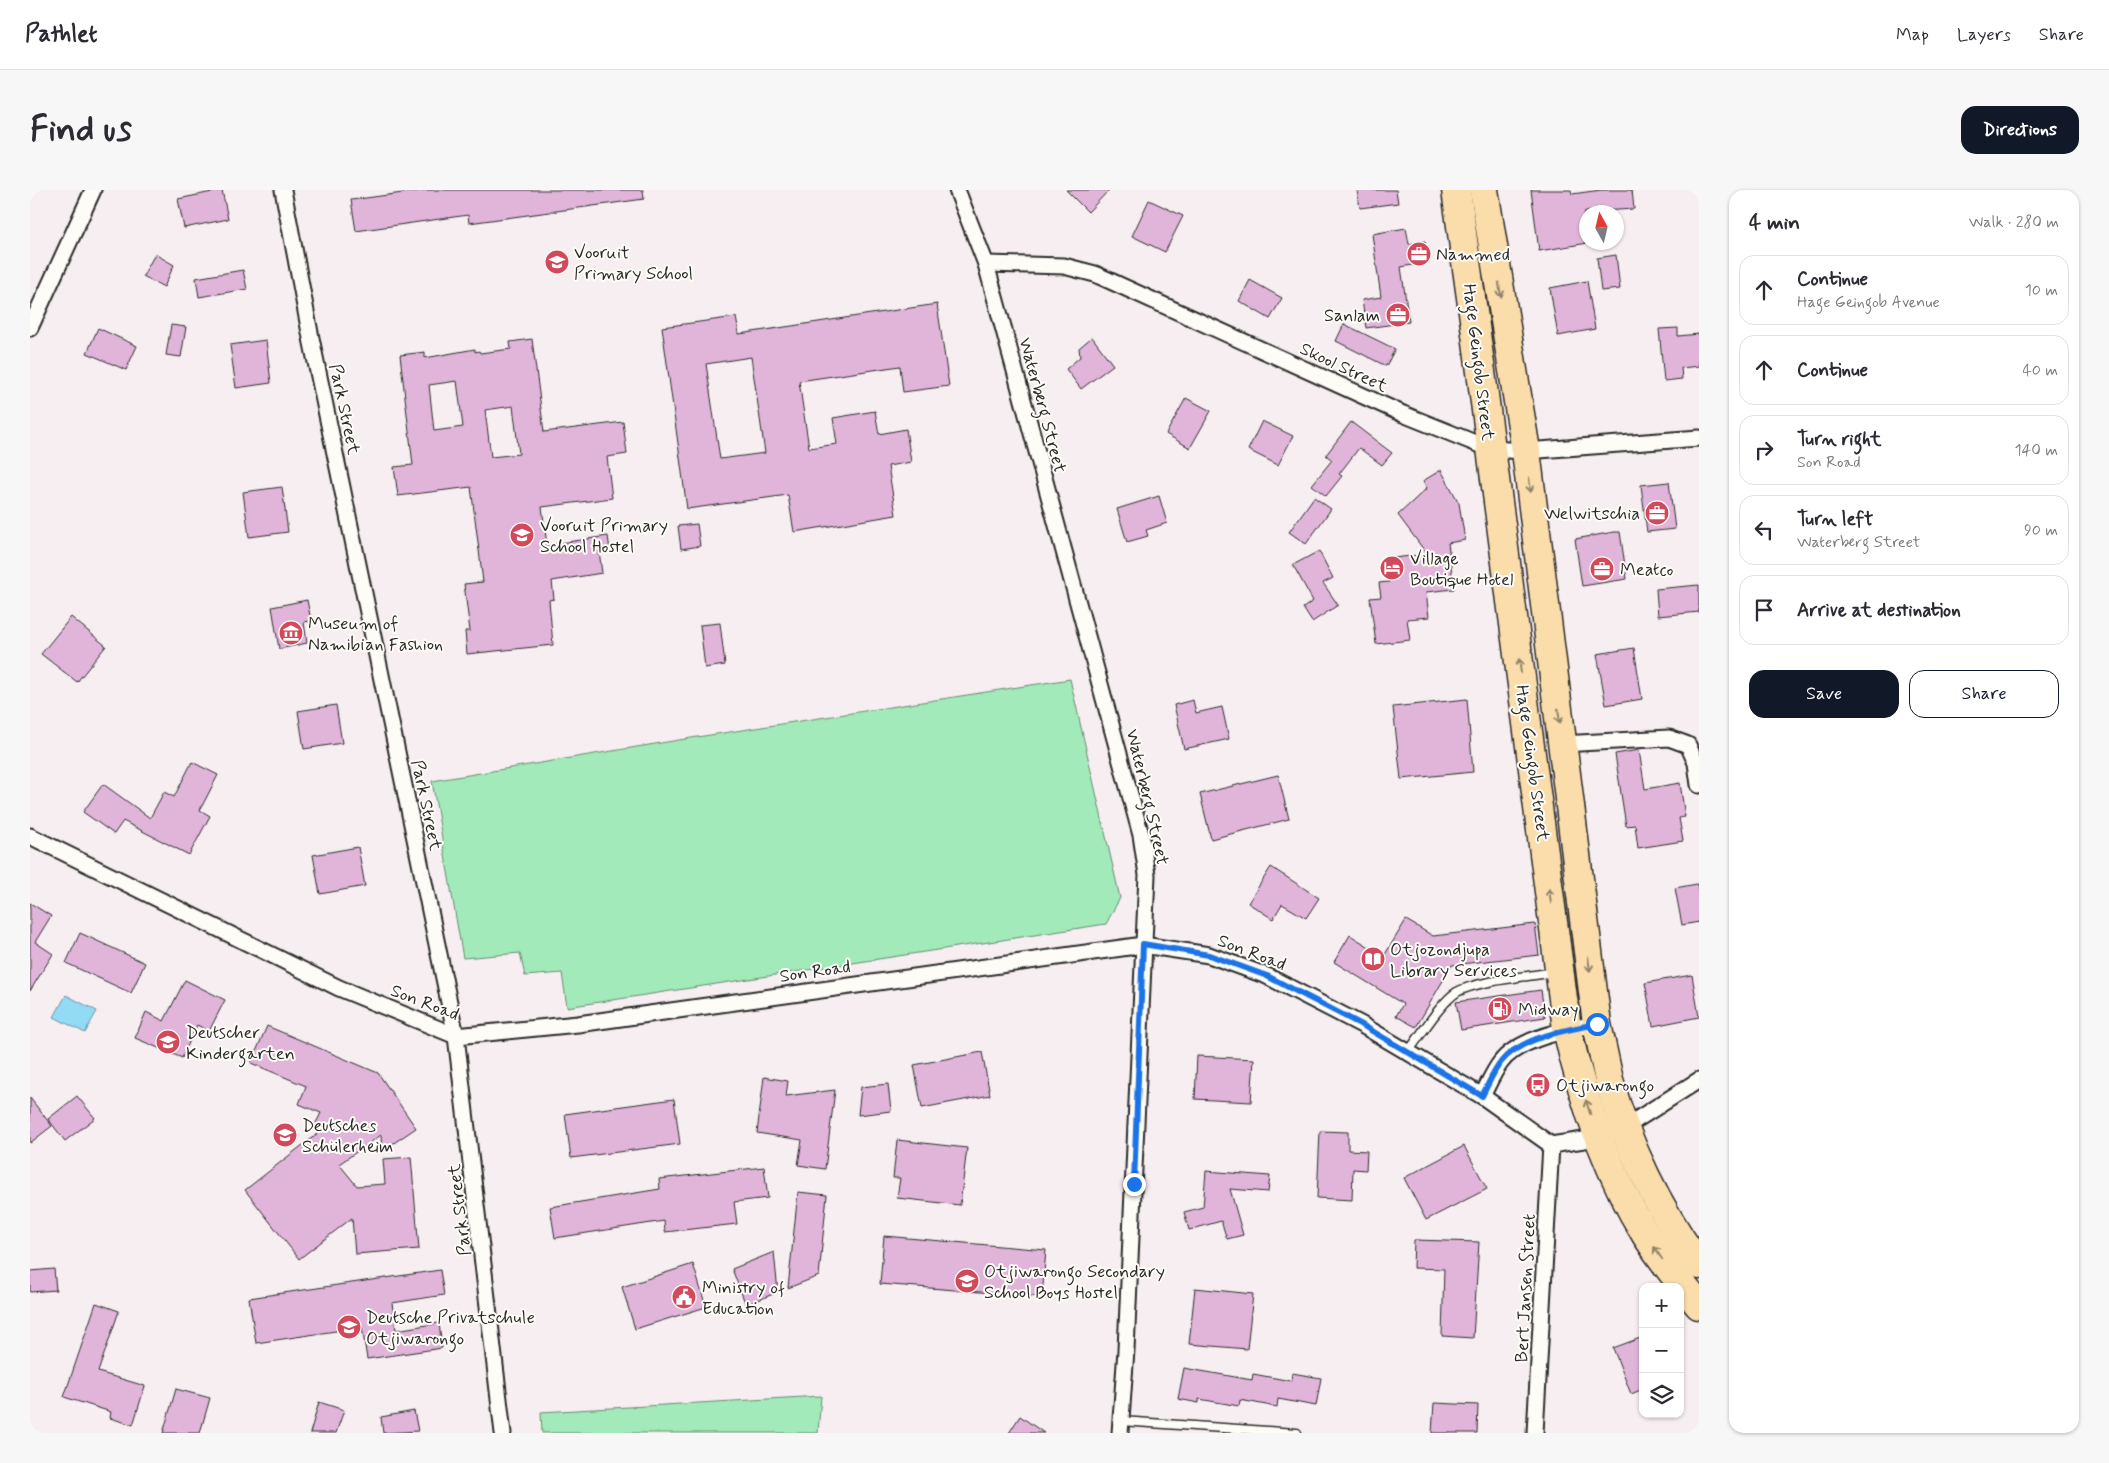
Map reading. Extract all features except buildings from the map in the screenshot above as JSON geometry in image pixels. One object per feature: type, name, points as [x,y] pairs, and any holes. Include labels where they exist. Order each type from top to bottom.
[{"type":"highway","name":"Hage Geingob Street","points":[[1456,190],[1556,938],[1566,1029],[1575,1067],[1597,1138],[1618,1184],[1646,1234],[1669,1268],[1699,1305]]},
{"type":"highway","name":"Hage Geingob Street","points":[[1484,190],[1526,451],[1597,1024],[1610,1081],[1625,1127],[1658,1201],[1678,1236],[1699,1264]]},
{"type":"highway","points":[[1475,326],[1505,322]]},
{"type":"highway","points":[[1556,938],[1586,935]]},
{"type":"street","points":[[30,328],[93,190]]},
{"type":"street","name":"Park Street","points":[[283,190],[311,338],[456,1036],[503,1433]]},
{"type":"street","name":"Waterberg Street","points":[[958,190],[986,264],[1141,835],[1147,875],[1132,1213],[1120,1427]]},
{"type":"street","name":"Skool Street","points":[[986,264],[1064,266],[1095,274],[1403,414],[1490,449],[1526,451],[1699,438]]},
{"type":"street","points":[[1562,744],[1669,738],[1688,745],[1696,763],[1699,785]]},
{"type":"street","name":"Son Road","points":[[30,836],[339,988],[456,1036],[578,1024],[1143,944],[1209,955],[1267,976],[1362,1025],[1482,1096],[1552,1145]]},
{"type":"street","points":[[1482,1096],[1501,1062],[1517,1048],[1566,1029],[1597,1024]]},
{"type":"street","points":[[1552,1145],[1597,1138],[1625,1127],[1699,1080]]},
{"type":"street","name":"Bert Jansen Street","points":[[1535,1433],[1552,1145]]},
{"type":"lane","points":[[1408,1052],[1446,1002],[1456,993],[1469,986],[1560,971]]},
{"type":"lane","points":[[1120,1427],[1297,1433]]},
{"type":"green space","points":[[1070,679],[1120,898],[1106,924],[567,1007],[562,973],[525,976],[520,953],[463,958],[432,781],[691,738]]},
{"type":"green space","points":[[821,1396],[818,1433],[542,1433],[541,1412]]},
{"type":"water","points":[[66,995],[97,1011],[85,1033],[54,1017]]},
{"type":"place","name":"Nammed","points":[[1419,254]]},
{"type":"place","name":"Vooruit Primary School","points":[[557,262]]},
{"type":"place","name":"Sanlam","points":[[1398,315]]},
{"type":"place","name":"Welwitschia","points":[[1657,513]]},
{"type":"place","name":"Vooruit Primary School Hostel","points":[[522,535]]},
{"type":"place","name":"Village Boutique Hotel","points":[[1392,568]]},
{"type":"place","name":"Meatco","points":[[1602,569]]},
{"type":"place","name":"Museum of Namibian Fashion","points":[[291,633]]},
{"type":"place","name":"Otjozondjupa Library Services","points":[[1373,959]]},
{"type":"place","name":"Midway","points":[[1500,1009]]},
{"type":"place","name":"Deutscher Kindergarten","points":[[168,1042]]},
{"type":"place","name":"Otjiwarongo","points":[[1538,1085]]},
{"type":"place","name":"Deutsches Schülerheim","points":[[285,1135]]},
{"type":"place","name":"Otjiwarongo Secondary School Boys Hostel","points":[[967,1281]]},
{"type":"place","name":"Ministry of Education","points":[[684,1297]]},
{"type":"place","name":"Deutsche Privatschule Otjiwarongo","points":[[349,1327]]},
{"type":"route","points":[[1134,1184],[1143,944],[1209,955],[1267,976],[1362,1025],[1482,1096],[1501,1062],[1517,1048],[1566,1029],[1597,1024]]}]
